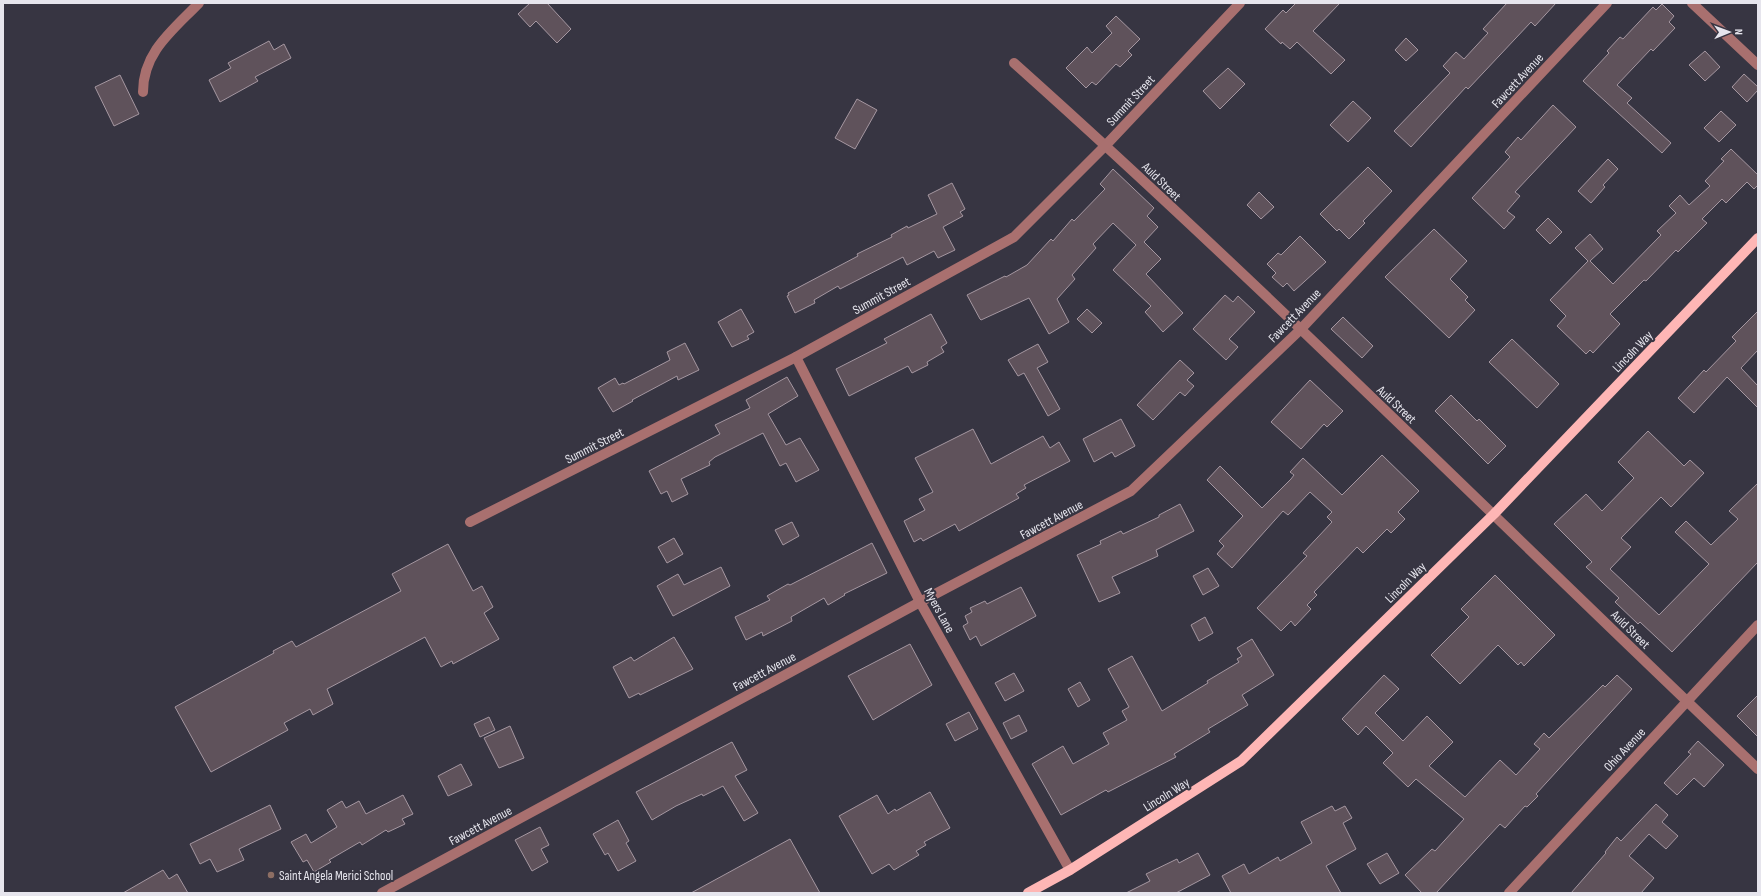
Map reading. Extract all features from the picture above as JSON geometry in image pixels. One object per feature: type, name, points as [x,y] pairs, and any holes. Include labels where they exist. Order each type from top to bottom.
[{"type":"main road","name":"Lincoln Way","points":[[1028,893],[1070,870],[1241,762],[1494,514],[1758,238]]},
{"type":"street","points":[[142,92],[143,77],[155,49],[198,3]]},
{"type":"street","name":"Summit Street","points":[[470,522],[796,357],[1014,237],[1106,145],[1240,3]]},
{"type":"street","name":"Fawcett Avenue","points":[[382,893],[920,602],[1131,491],[1300,330],[1607,3]]},
{"type":"street","points":[[1692,3],[1758,65]]},
{"type":"street","name":"Auld Street","points":[[1014,63],[1106,145],[1494,514],[1758,769]]},
{"type":"street","name":"Myers Lane","points":[[796,357],[920,602],[1070,870]]},
{"type":"street","name":"Ohio Avenue","points":[[1510,893],[1758,624]]},
{"type":"building","points":[[530,3],[547,3],[571,29],[557,43],[536,21],[530,27],[518,14]]},
{"type":"building","points":[[1296,3],[1340,3],[1313,31],[1345,60],[1331,74],[1297,42],[1290,49],[1282,42],[1281,44],[1265,29],[1283,10],[1286,13]]},
{"type":"building","points":[[1507,3],[1556,3],[1535,26],[1531,22],[1468,89],[1466,87],[1411,147],[1394,131],[1450,73],[1443,66],[1456,52],[1464,59],[1488,33],[1483,29]]},
{"type":"building","points":[[1662,4],[1674,16],[1669,22],[1675,28],[1653,51],[1651,49],[1617,85],[1632,98],[1627,103],[1671,143],[1662,153],[1583,81],[1609,53],[1607,51],[1620,37],[1623,39],[1653,7],[1656,10]]},
{"type":"building","points":[[1116,16],[1140,39],[1128,51],[1132,55],[1120,67],[1116,64],[1096,85],[1092,82],[1086,88],[1066,68],[1087,47],[1092,53],[1112,33],[1106,26]]},
{"type":"building","points":[[1406,38],[1418,50],[1406,61],[1395,50]]},
{"type":"building","points":[[269,41],[274,50],[284,44],[291,58],[255,77],[258,81],[220,102],[209,80],[231,68],[228,63]]},
{"type":"building","points":[[1705,51],[1720,67],[1705,81],[1689,65]]},
{"type":"building","points":[[1228,68],[1245,84],[1220,109],[1203,91]]},
{"type":"building","points":[[1744,74],[1758,87],[1758,90],[1747,102],[1732,87]]},
{"type":"building","points":[[120,75],[139,114],[114,126],[95,87]]},
{"type":"building","points":[[857,99],[877,110],[855,149],[835,138]]},
{"type":"building","points":[[1353,101],[1371,118],[1348,142],[1330,125]]},
{"type":"building","points":[[1553,105],[1576,127],[1515,192],[1520,196],[1507,211],[1515,217],[1504,229],[1472,198],[1510,157],[1505,152],[1518,137],[1521,140]]},
{"type":"building","points":[[1721,111],[1736,125],[1719,142],[1704,128]]},
{"type":"building","points":[[1731,149],[1758,175],[1758,185],[1754,189],[1747,182],[1726,203],[1722,199],[1702,219],[1707,223],[1678,252],[1676,250],[1646,281],[1644,280],[1610,314],[1620,324],[1593,353],[1590,350],[1586,354],[1557,326],[1566,316],[1550,300],[1588,261],[1575,248],[1590,234],[1603,249],[1590,261],[1613,284],[1661,235],[1657,231],[1676,213],[1669,206],[1680,195],[1689,205],[1710,186],[1705,181],[1724,161],[1721,159]]},
{"type":"building","points":[[1608,159],[1618,169],[1603,185],[1605,187],[1591,203],[1578,191]]},
{"type":"building","points":[[1368,167],[1392,191],[1363,221],[1365,223],[1349,239],[1339,229],[1337,231],[1320,214]]},
{"type":"building","points":[[1113,169],[1154,208],[1147,216],[1158,227],[1144,242],[1161,259],[1146,274],[1183,313],[1163,332],[1145,312],[1151,306],[1113,270],[1136,245],[1113,223],[1093,244],[1096,248],[1072,275],[1075,279],[1057,299],[1069,322],[1049,334],[1029,298],[981,320],[967,295],[1005,276],[1006,277],[1027,265],[1051,239],[1053,241],[1072,219],[1074,221],[1105,189],[1100,184]]},
{"type":"building","points":[[952,183],[965,209],[960,212],[963,216],[943,227],[955,250],[938,258],[934,251],[907,265],[903,257],[840,289],[838,286],[814,300],[815,303],[795,313],[787,296],[789,295],[788,293],[858,256],[857,254],[892,237],[891,235],[907,226],[908,228],[937,214],[928,195]]},
{"type":"building","points":[[1259,192],[1274,207],[1261,219],[1247,205]]},
{"type":"building","points":[[1548,218],[1562,232],[1550,244],[1536,230]]},
{"type":"building","points":[[1434,229],[1467,261],[1450,279],[1468,297],[1465,300],[1475,310],[1449,338],[1385,277]]},
{"type":"building","points":[[1300,236],[1326,262],[1294,291],[1287,283],[1283,287],[1272,277],[1276,273],[1267,264],[1278,253],[1281,255]]},
{"type":"building","points":[[1225,295],[1233,302],[1238,296],[1255,312],[1229,339],[1238,347],[1226,360],[1193,329]]},
{"type":"building","points":[[741,309],[754,332],[747,336],[749,339],[732,347],[718,322]]},
{"type":"building","points":[[1087,309],[1102,323],[1092,333],[1077,319]]},
{"type":"building","points":[[1758,311],[1758,350],[1741,368],[1758,386],[1758,408],[1727,377],[1694,413],[1678,398],[1704,370],[1706,372],[1736,341],[1732,337]]},
{"type":"building","points":[[931,314],[947,343],[941,347],[944,352],[927,362],[928,365],[912,373],[908,366],[849,396],[836,369],[887,343],[884,339]]},
{"type":"building","points":[[1343,317],[1373,346],[1362,358],[1331,329]]},
{"type":"building","points":[[1512,339],[1559,384],[1537,408],[1489,362]]},
{"type":"building","points":[[685,343],[699,370],[678,380],[677,376],[613,412],[598,388],[615,378],[619,385],[624,384],[670,360],[667,352]]},
{"type":"building","points":[[1038,344],[1048,362],[1037,368],[1060,409],[1048,416],[1024,373],[1018,376],[1008,360]]},
{"type":"building","points":[[1180,360],[1194,373],[1187,380],[1194,386],[1185,396],[1180,392],[1153,420],[1137,405]]},
{"type":"building","points":[[787,377],[798,396],[768,414],[786,445],[800,438],[819,470],[796,482],[786,463],[780,466],[763,433],[715,457],[709,462],[710,465],[681,479],[688,494],[672,502],[667,491],[661,494],[649,471],[720,434],[715,425],[750,408],[746,400]]},
{"type":"building","points":[[1310,380],[1343,411],[1327,427],[1324,424],[1301,449],[1271,422]]},
{"type":"building","points":[[1451,395],[1477,421],[1479,419],[1506,446],[1488,464],[1435,411]]},
{"type":"building","points":[[1121,419],[1135,446],[1115,457],[1112,452],[1094,462],[1083,439]]},
{"type":"building","points":[[973,429],[991,464],[1043,436],[1050,448],[1059,442],[1070,461],[1024,485],[1026,488],[1016,494],[1019,498],[959,531],[955,524],[923,541],[921,538],[914,542],[904,521],[925,510],[919,499],[933,492],[915,458]]},
{"type":"building","points":[[1648,431],[1684,466],[1690,460],[1704,473],[1671,507],[1661,497],[1621,538],[1631,547],[1610,569],[1659,615],[1709,564],[1675,532],[1686,521],[1711,545],[1738,519],[1729,511],[1758,483],[1758,562],[1672,652],[1640,622],[1638,624],[1615,602],[1619,598],[1586,567],[1592,562],[1554,524],[1586,494],[1602,511],[1634,478],[1618,462]]},
{"type":"building","points":[[1382,455],[1419,491],[1398,512],[1405,519],[1391,533],[1387,529],[1363,553],[1357,547],[1314,592],[1317,595],[1307,605],[1311,609],[1295,626],[1291,621],[1281,631],[1257,608],[1307,556],[1303,553],[1332,522],[1327,517],[1332,512],[1310,492],[1288,515],[1283,511],[1232,568],[1217,554],[1224,546],[1219,541],[1243,516],[1207,480],[1220,466],[1262,508],[1291,479],[1294,475],[1290,472],[1303,458],[1342,495]]},
{"type":"building","points":[[1180,504],[1194,531],[1156,550],[1158,556],[1112,577],[1120,593],[1099,602],[1077,555],[1101,544],[1100,541],[1121,531],[1123,534],[1159,517],[1159,515]]},
{"type":"building","points":[[792,522],[799,536],[783,545],[775,530]]},
{"type":"building","points":[[674,538],[683,554],[667,563],[658,547]]},
{"type":"building","points":[[872,543],[887,573],[844,594],[845,595],[828,605],[824,598],[791,617],[792,621],[763,636],[762,632],[746,640],[735,617],[770,600],[767,596],[788,584],[790,585]]},
{"type":"building","points":[[448,544],[473,591],[482,586],[493,607],[484,613],[499,639],[453,664],[452,661],[441,667],[425,637],[327,689],[333,704],[313,715],[310,709],[284,723],[288,730],[211,772],[175,707],[274,653],[273,651],[292,641],[296,647],[401,591],[392,574]]},
{"type":"building","points":[[721,567],[730,586],[673,616],[657,586],[678,574],[684,585]]},
{"type":"building","points":[[1208,568],[1219,586],[1203,595],[1193,576]]},
{"type":"building","points":[[1495,575],[1555,635],[1524,666],[1521,662],[1518,665],[1498,645],[1460,684],[1431,655],[1469,617],[1461,609]]},
{"type":"building","points":[[1021,587],[1036,616],[981,646],[976,636],[970,640],[963,626],[968,623],[965,616],[972,612],[970,608],[985,601],[987,604]]},
{"type":"building","points":[[1205,617],[1213,633],[1199,641],[1191,625]]},
{"type":"building","points":[[674,637],[693,669],[640,695],[639,693],[629,698],[613,667],[631,657],[634,661]]},
{"type":"building","points":[[1252,639],[1274,675],[1242,695],[1248,705],[1208,729],[1210,732],[1174,754],[1176,757],[1108,792],[1106,790],[1061,815],[1032,764],[1063,746],[1073,764],[1109,744],[1103,733],[1127,720],[1122,711],[1129,707],[1108,669],[1132,656],[1162,711],[1239,662],[1237,659],[1242,656],[1237,648]]},
{"type":"building","points":[[910,644],[932,685],[873,720],[848,676]]},
{"type":"building","points":[[1014,673],[1024,691],[1005,701],[995,683]]},
{"type":"building","points":[[1384,675],[1399,689],[1375,713],[1403,741],[1427,716],[1453,742],[1429,766],[1465,797],[1500,760],[1516,775],[1540,749],[1534,744],[1544,733],[1549,738],[1603,685],[1605,687],[1617,675],[1632,689],[1536,794],[1538,796],[1527,807],[1525,806],[1505,828],[1500,824],[1436,893],[1422,893],[1405,875],[1432,849],[1435,851],[1464,819],[1416,779],[1408,787],[1383,763],[1393,753],[1366,726],[1358,735],[1342,719]]},
{"type":"building","points":[[1080,682],[1090,700],[1078,707],[1068,689]]},
{"type":"building","points":[[1758,695],[1758,737],[1737,716]]},
{"type":"building","points":[[969,712],[978,729],[955,741],[946,724]]},
{"type":"building","points":[[1019,715],[1027,731],[1011,739],[1003,723]]},
{"type":"building","points":[[489,717],[495,730],[480,737],[474,724]]},
{"type":"building","points":[[510,726],[524,758],[499,768],[484,738]]},
{"type":"building","points":[[1698,741],[1724,765],[1704,787],[1694,778],[1677,795],[1664,783],[1691,754],[1688,752]]},
{"type":"building","points":[[732,742],[747,770],[735,776],[758,813],[744,821],[723,786],[703,796],[702,794],[676,806],[652,820],[636,792]]},
{"type":"building","points":[[461,764],[472,785],[448,796],[438,776]]},
{"type":"building","points":[[930,792],[950,828],[924,842],[926,845],[916,851],[919,855],[894,870],[889,864],[872,874],[839,816],[877,795],[888,814]]},
{"type":"building","points":[[403,795],[413,814],[402,819],[405,824],[388,832],[386,830],[362,845],[360,842],[329,860],[331,862],[314,872],[307,860],[303,862],[291,842],[306,834],[311,843],[337,827],[327,810],[342,801],[346,808],[359,801],[366,814]]},
{"type":"building","points":[[1656,804],[1668,815],[1662,822],[1678,836],[1666,849],[1649,834],[1629,856],[1654,878],[1641,893],[1571,893],[1606,853],[1605,852],[1617,837],[1621,841]]},
{"type":"building","points":[[270,805],[281,829],[239,849],[244,860],[217,872],[210,859],[200,864],[190,844]]},
{"type":"building","points":[[1332,806],[1335,811],[1345,806],[1352,818],[1343,823],[1356,849],[1326,866],[1341,893],[1231,893],[1222,876],[1244,864],[1249,874],[1278,857],[1280,861],[1312,843],[1301,822]]},
{"type":"building","points":[[618,820],[629,841],[626,843],[636,861],[618,871],[608,853],[605,855],[593,834]]},
{"type":"building","points":[[540,827],[549,845],[541,849],[548,862],[532,871],[515,840]]},
{"type":"building","points":[[790,839],[820,893],[691,893]]},
{"type":"building","points":[[1198,853],[1210,875],[1176,893],[1126,893],[1150,881],[1146,874],[1177,859],[1179,863]]},
{"type":"building","points":[[1387,853],[1399,873],[1380,884],[1367,864]]},
{"type":"building","points":[[163,870],[169,879],[177,874],[188,893],[123,893]]},
{"type":"place","name":"Saint Angela Merici School","points":[[271,875]]}]
